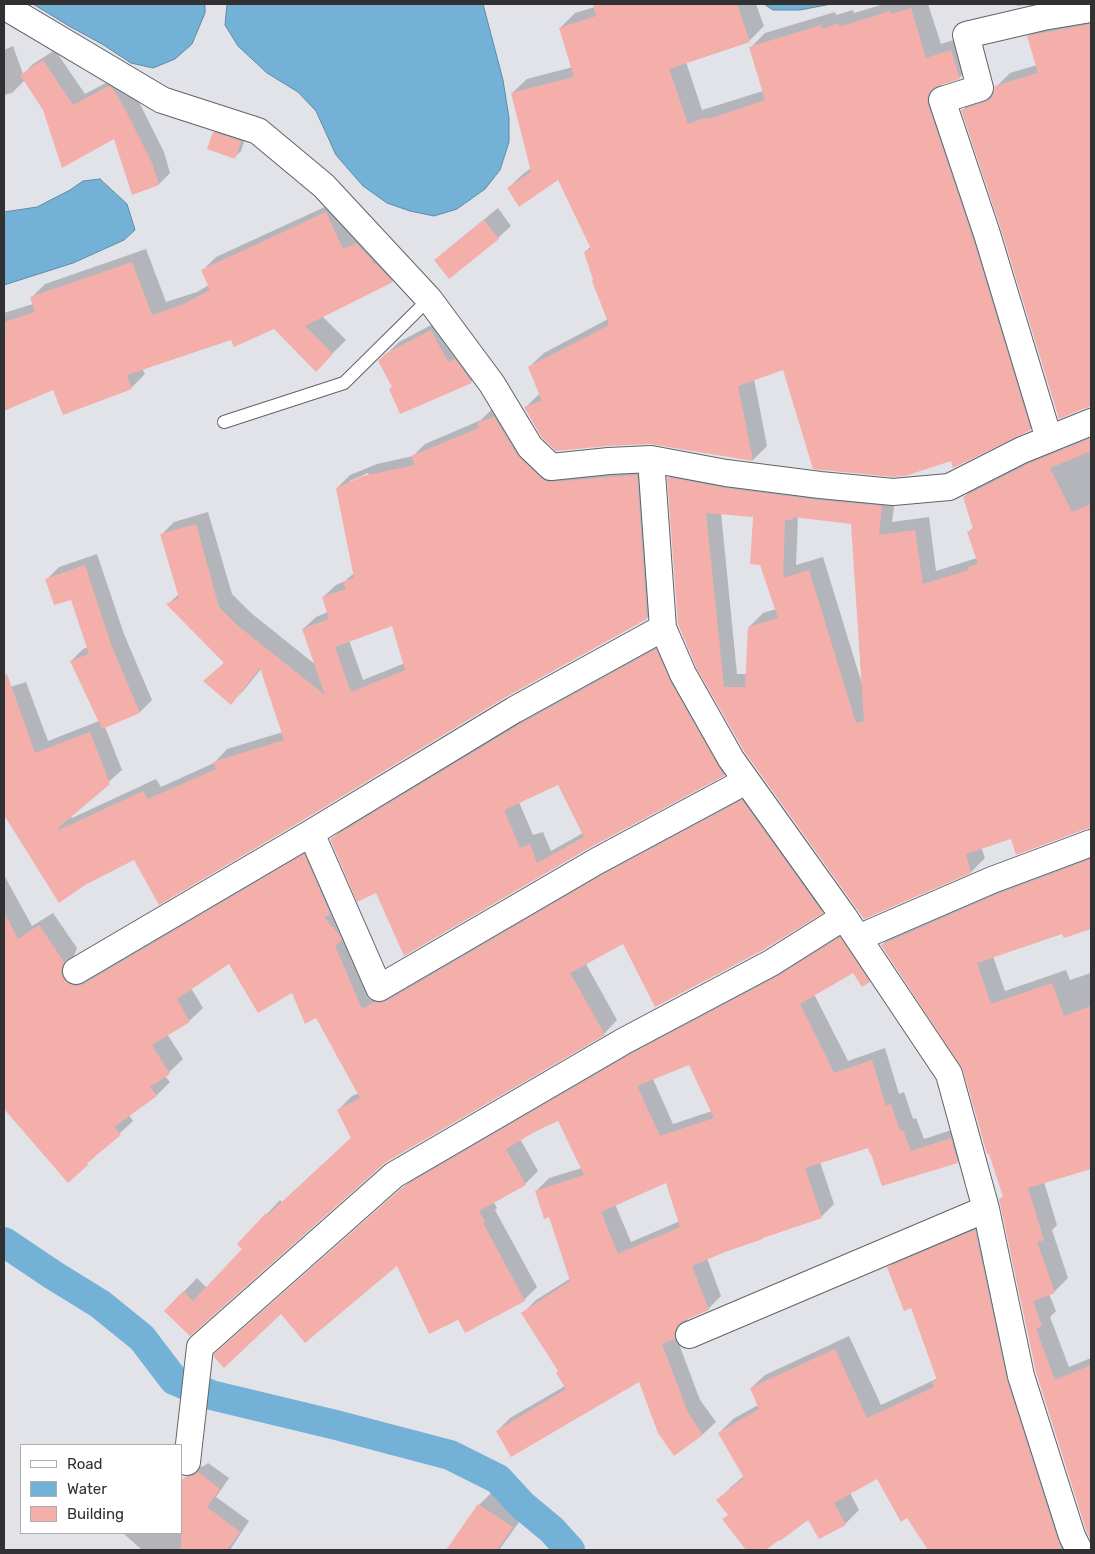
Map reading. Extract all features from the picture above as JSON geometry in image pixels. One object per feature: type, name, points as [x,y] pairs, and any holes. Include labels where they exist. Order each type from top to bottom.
[{"type":"street","points":[[4,6],[162,100],[258,131],[324,186],[429,299],[492,384],[530,447],[551,467],[651,459],[726,473],[893,492],[949,487],[1022,450],[1091,422]]},
{"type":"street","points":[[1049,439],[987,234],[942,100],[980,88],[966,35],[1043,17],[1091,9]]},
{"type":"street","points":[[651,459],[663,628],[683,674],[730,759],[851,927],[948,1074],[986,1209],[1021,1376],[1081,1539]]},
{"type":"street","points":[[76,971],[311,833],[514,710],[663,628]]},
{"type":"street","points":[[311,833],[379,988],[597,861],[746,781]]},
{"type":"street","points":[[187,1462],[200,1347],[394,1175],[624,1041],[771,963],[851,927],[992,880],[1091,843]]},
{"type":"street","points":[[689,1335],[986,1209]]},
{"type":"lane","points":[[224,422],[344,383],[429,299]]},
{"type":"water","points":[[33,4],[205,4],[205,13],[192,44],[175,59],[153,68],[131,63]]},
{"type":"water","points":[[227,4],[483,4],[503,80],[509,118],[509,142],[500,170],[485,189],[457,209],[434,216],[410,211],[387,203],[363,186],[336,155],[316,111],[298,92],[267,73],[238,46],[225,25]]},
{"type":"water","points":[[764,4],[831,4],[800,10],[773,10]]},
{"type":"water","points":[[100,179],[127,204],[135,230],[124,240],[73,263],[4,285],[4,212],[37,207],[83,181]]},
{"type":"building","points":[[593,4],[737,4],[750,42],[669,69],[688,124],[765,100],[749,47],[821,25],[822,29],[839,23],[839,27],[890,11],[891,14],[911,8],[926,58],[951,50],[960,79],[937,86],[931,90],[927,96],[928,105],[973,239],[1031,430],[953,468],[951,461],[905,476],[893,477],[813,469],[783,370],[738,386],[753,461],[650,444],[556,451],[542,438],[524,407],[542,401],[528,367],[609,325],[592,281],[584,252],[591,249],[558,180],[519,207],[507,188],[531,172],[511,93],[574,77],[559,28],[596,16]]},
{"type":"building","points":[[1091,24],[1091,407],[1059,419],[1001,229],[961,110],[991,99],[995,86],[1038,73],[1027,36]]},
{"type":"building","points":[[43,60],[73,105],[109,86],[113,89],[152,163],[159,185],[132,195],[114,139],[62,168],[43,110],[20,75]]},
{"type":"building","points":[[213,132],[241,141],[235,159],[207,149]]},
{"type":"building","points":[[326,212],[343,249],[356,243],[374,265],[376,264],[393,282],[305,326],[333,354],[316,372],[274,329],[234,347],[231,340],[127,375],[132,389],[63,415],[53,390],[4,411],[4,322],[35,312],[30,297],[132,262],[152,315],[182,305],[210,290],[201,270]]},
{"type":"building","points":[[484,220],[499,239],[449,279],[434,260]]},
{"type":"building","points":[[431,330],[448,362],[455,359],[472,383],[400,414],[389,389],[392,387],[378,361],[385,354]]},
{"type":"building","points":[[494,417],[517,455],[546,481],[637,475],[647,619],[506,697],[159,905],[134,860],[85,885],[59,903],[4,815],[4,675],[7,674],[35,753],[90,732],[110,784],[58,828],[59,830],[143,791],[148,799],[216,769],[213,762],[284,740],[260,668],[231,705],[203,681],[224,663],[166,604],[179,598],[160,534],[196,524],[219,607],[238,626],[325,695],[302,629],[329,619],[322,597],[346,589],[343,582],[354,578],[336,488],[363,476],[415,465],[411,456],[479,428],[477,423]],"holes":[[[392,626],[405,670],[351,692],[335,647]]]},
{"type":"building","points":[[1091,438],[1091,451],[1050,468],[1072,512],[1091,504],[1091,828],[1016,855],[1011,839],[966,854],[971,873],[864,919],[744,751],[696,667],[678,624],[667,477],[724,488],[882,506],[879,535],[915,530],[923,584],[969,570],[968,567],[978,564],[967,532],[973,529],[963,497],[1028,464]],"holes":[[[706,513],[753,517],[750,564],[760,565],[778,618],[748,627],[745,687],[724,687]],[[793,517],[851,524],[864,721],[856,723],[809,570],[783,578],[785,520],[792,520]]]},
{"type":"building","points":[[85,565],[112,647],[140,713],[102,729],[70,661],[89,654],[71,600],[54,605],[45,579]]},
{"type":"building","points":[[656,649],[670,681],[724,776],[589,848],[404,956],[376,893],[357,902],[330,839],[522,723]],"holes":[[[558,785],[584,837],[537,863],[530,844],[520,848],[504,810]]]},
{"type":"building","points":[[742,800],[823,913],[763,950],[655,1007],[623,944],[570,973],[605,1035],[386,1162],[190,1336],[164,1311],[183,1291],[193,1301],[242,1249],[237,1244],[266,1213],[268,1215],[351,1138],[337,1110],[360,1098],[316,1018],[305,1024],[292,993],[258,1013],[229,964],[177,999],[190,1022],[152,1045],[170,1074],[150,1087],[157,1096],[114,1127],[121,1135],[87,1163],[88,1165],[68,1183],[4,1109],[4,912],[18,939],[39,925],[64,962],[61,971],[63,979],[69,984],[77,986],[84,984],[304,854],[330,914],[324,917],[342,940],[335,946],[362,1009],[375,1002],[387,1001],[604,874]]},
{"type":"building","points":[[1091,859],[1091,929],[1064,938],[1062,934],[977,963],[991,1004],[1052,983],[1064,1016],[1091,1006],[1091,1169],[1028,1188],[1044,1240],[1037,1242],[1055,1293],[1033,1301],[1042,1326],[1036,1329],[1055,1380],[1091,1365],[1091,1541],[1036,1372],[999,1199],[1003,1197],[989,1154],[987,1154],[963,1070],[881,945],[993,896]]},
{"type":"building","points":[[840,937],[870,982],[862,987],[853,973],[800,1004],[834,1073],[872,1060],[886,1106],[891,1104],[900,1131],[903,1130],[911,1151],[951,1138],[958,1163],[882,1186],[868,1148],[805,1168],[822,1218],[725,1252],[692,1266],[709,1310],[683,1321],[677,1326],[674,1333],[675,1339],[662,1344],[688,1413],[703,1435],[674,1456],[658,1433],[639,1382],[511,1457],[496,1431],[566,1389],[556,1373],[558,1371],[521,1313],[570,1281],[549,1217],[544,1219],[535,1191],[584,1175],[558,1121],[538,1130],[506,1149],[526,1185],[479,1211],[485,1222],[483,1223],[525,1301],[465,1333],[458,1320],[429,1334],[397,1266],[305,1343],[281,1314],[224,1368],[214,1357],[214,1354],[403,1187],[631,1054],[778,976]],"holes":[[[689,1065],[714,1118],[660,1136],[637,1086]],[[666,1183],[680,1227],[618,1254],[601,1212]]]},
{"type":"building","points":[[975,1230],[1007,1380],[1062,1550],[928,1550],[907,1518],[901,1522],[877,1479],[834,1503],[846,1525],[819,1539],[808,1520],[766,1550],[746,1550],[722,1519],[728,1515],[716,1500],[744,1478],[718,1433],[759,1409],[750,1388],[835,1349],[867,1418],[934,1387],[932,1382],[937,1380],[911,1308],[904,1311],[887,1267]]},
{"type":"building","points":[[198,1472],[220,1489],[207,1507],[240,1532],[227,1550],[181,1550],[182,1480],[185,1477],[193,1476]]},
{"type":"building","points":[[478,1504],[513,1527],[497,1550],[446,1550]]},
{"type":"waterway","points":[[4,1242],[100,1304],[142,1338],[174,1380],[211,1395],[450,1455],[498,1479],[522,1505],[552,1530],[570,1550]]}]
